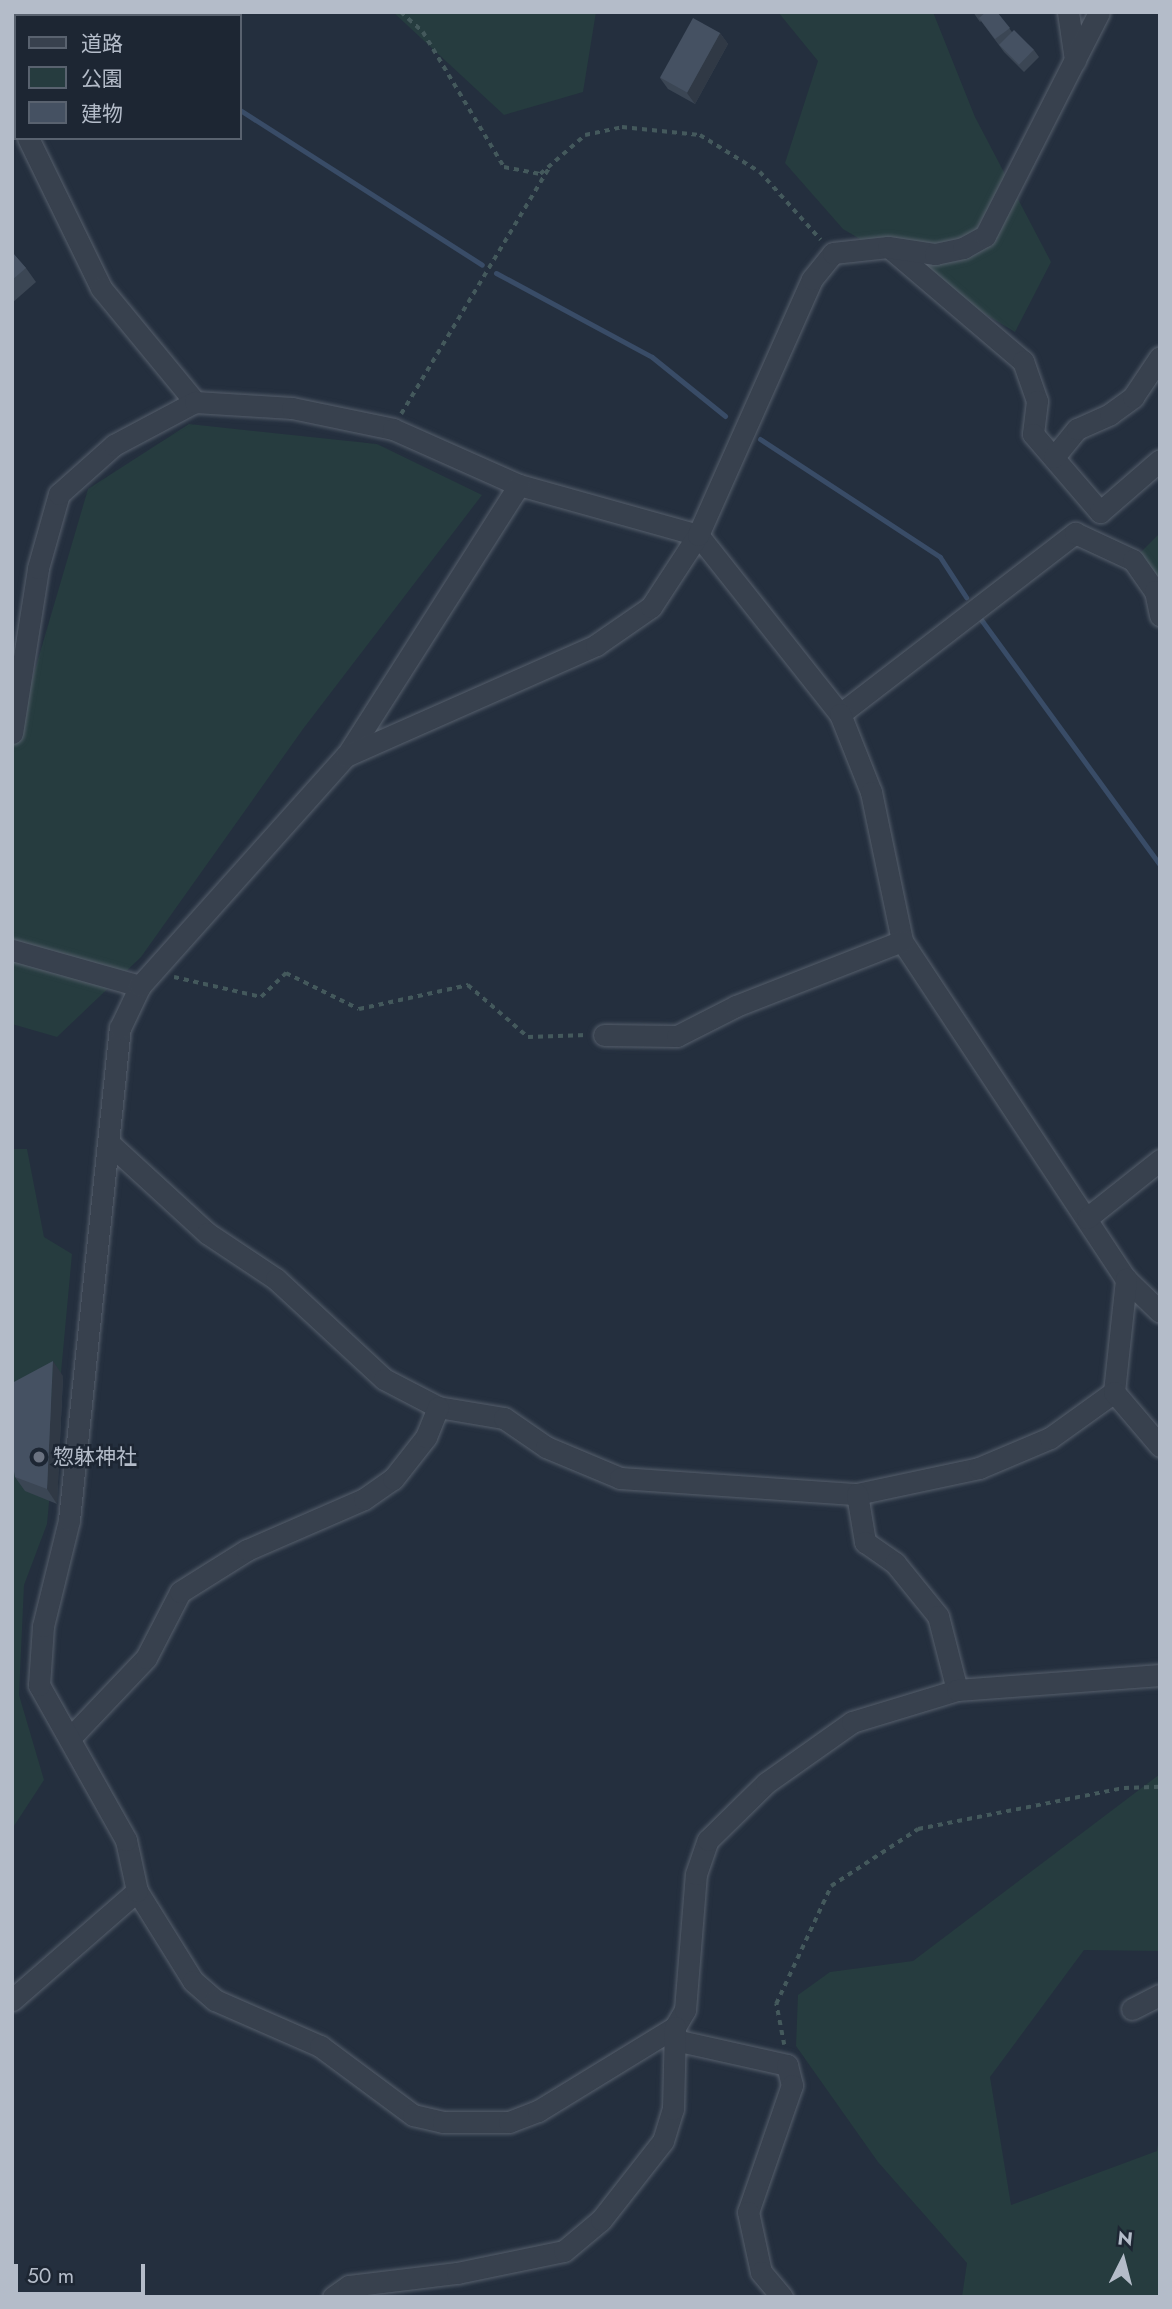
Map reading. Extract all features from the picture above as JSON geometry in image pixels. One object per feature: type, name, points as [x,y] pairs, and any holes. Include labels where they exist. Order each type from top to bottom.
[{"type":"street","points":[[1068,12],[1075,60]]},
{"type":"street","points":[[346,756],[596,645],[651,607],[698,535],[812,279],[833,253],[888,247],[935,254],[963,248],[985,236],[1099,12]]},
{"type":"street","points":[[29,140],[101,288],[195,402]]},
{"type":"street","points":[[888,247],[1023,361],[1037,401],[1033,434],[1100,512],[1160,460]]},
{"type":"street","points":[[1054,457],[1077,429],[1110,414],[1133,397],[1160,357]]},
{"type":"street","points":[[12,733],[38,568],[59,494],[114,445],[195,402],[292,408],[393,429],[519,485],[698,535],[840,714],[871,792],[902,941],[1126,1279],[1160,1312]]},
{"type":"street","points":[[519,485],[346,756],[148,979],[120,1028],[110,1144],[83,1358],[69,1520],[43,1626],[39,1685],[126,1840],[136,1891],[193,1981],[215,2000],[320,2046],[423,2117],[443,2122],[509,2122],[538,2111],[675,2034],[787,2065],[792,2085],[748,2212],[761,2272],[782,2297]]},
{"type":"street","points":[[840,714],[1074,533],[1133,560],[1155,591],[1160,615]]},
{"type":"street","points":[[604,1035],[677,1036],[736,1006],[902,941]]},
{"type":"street","points":[[12,950],[148,979]]},
{"type":"street","points":[[110,1144],[207,1233],[276,1279],[384,1380],[438,1407],[504,1418],[546,1447],[620,1478],[857,1494],[979,1468],[1050,1438],[1114,1392]]},
{"type":"street","points":[[1087,1218],[1160,1160]]},
{"type":"street","points":[[1126,1279],[1114,1392],[1160,1446]]},
{"type":"street","points":[[70,1738],[146,1658],[180,1592],[247,1550],[364,1499],[393,1479],[426,1437],[438,1407]]},
{"type":"street","points":[[857,1494],[866,1542],[895,1563],[938,1616],[957,1690]]},
{"type":"street","points":[[333,2297],[349,2286],[457,2273],[564,2251],[601,2220],[663,2141],[673,2109],[675,2034],[685,2010],[696,1874],[708,1840],[766,1783],[852,1722],[957,1690],[1160,1675]]},
{"type":"street","points":[[12,2000],[136,1891]]},
{"type":"street","points":[[1132,2008],[1160,1995]]},
{"type":"path","points":[[401,12],[423,32],[504,167],[540,174],[585,135],[622,127],[700,135],[760,172],[833,253]]},
{"type":"path","points":[[393,429],[551,164]]},
{"type":"path","points":[[148,979],[261,997],[286,973],[359,1009],[468,985],[528,1037],[604,1035]]},
{"type":"path","points":[[787,2065],[776,2004],[831,1886],[918,1829],[1124,1788],[1160,1787]]},
{"type":"green space","points":[[393,12],[596,12],[583,92],[504,115]]},
{"type":"green space","points":[[778,12],[933,12],[975,117],[1051,262],[1015,332],[843,229],[785,163],[818,61]]},
{"type":"green space","points":[[189,424],[377,444],[482,495],[303,729],[141,957],[57,1037],[12,1024],[12,748],[88,489]]},
{"type":"green space","points":[[1160,533],[1160,615],[1133,560]]},
{"type":"green space","points":[[12,1149],[27,1149],[44,1237],[72,1254],[47,1524],[24,1585],[19,1695],[44,1780],[12,1829]]},
{"type":"green space","points":[[1160,1774],[1160,1951],[1084,1950],[990,2077],[1011,2205],[1157,2151],[1160,2129],[1160,2297],[962,2297],[967,2263],[878,2162],[796,2046],[798,1995],[830,1972],[913,1961]]},
{"type":"building","points":[[986,12],[997,12],[1010,28],[995,39],[979,18]]},
{"type":"building","points":[[693,18],[720,33],[687,93],[660,77]]},
{"type":"building","points":[[1014,30],[1034,50],[1019,65],[999,45]]},
{"type":"building","points":[[12,252],[26,268],[12,280]]},
{"type":"building","name":"惣躰神社","points":[[53,1361],[47,1489],[15,1477],[12,1461],[12,1383]]},
{"type":"waterway","points":[[95,12],[99,14]]},
{"type":"waterway","points":[[242,111],[482,265]]},
{"type":"waterway","points":[[496,273],[652,357],[725,416]]},
{"type":"waterway","points":[[760,439],[940,557],[966,597]]},
{"type":"waterway","points":[[977,614],[1160,865]]},
{"type":"place","name":"惣躰神社","points":[[39,1457]]}]
